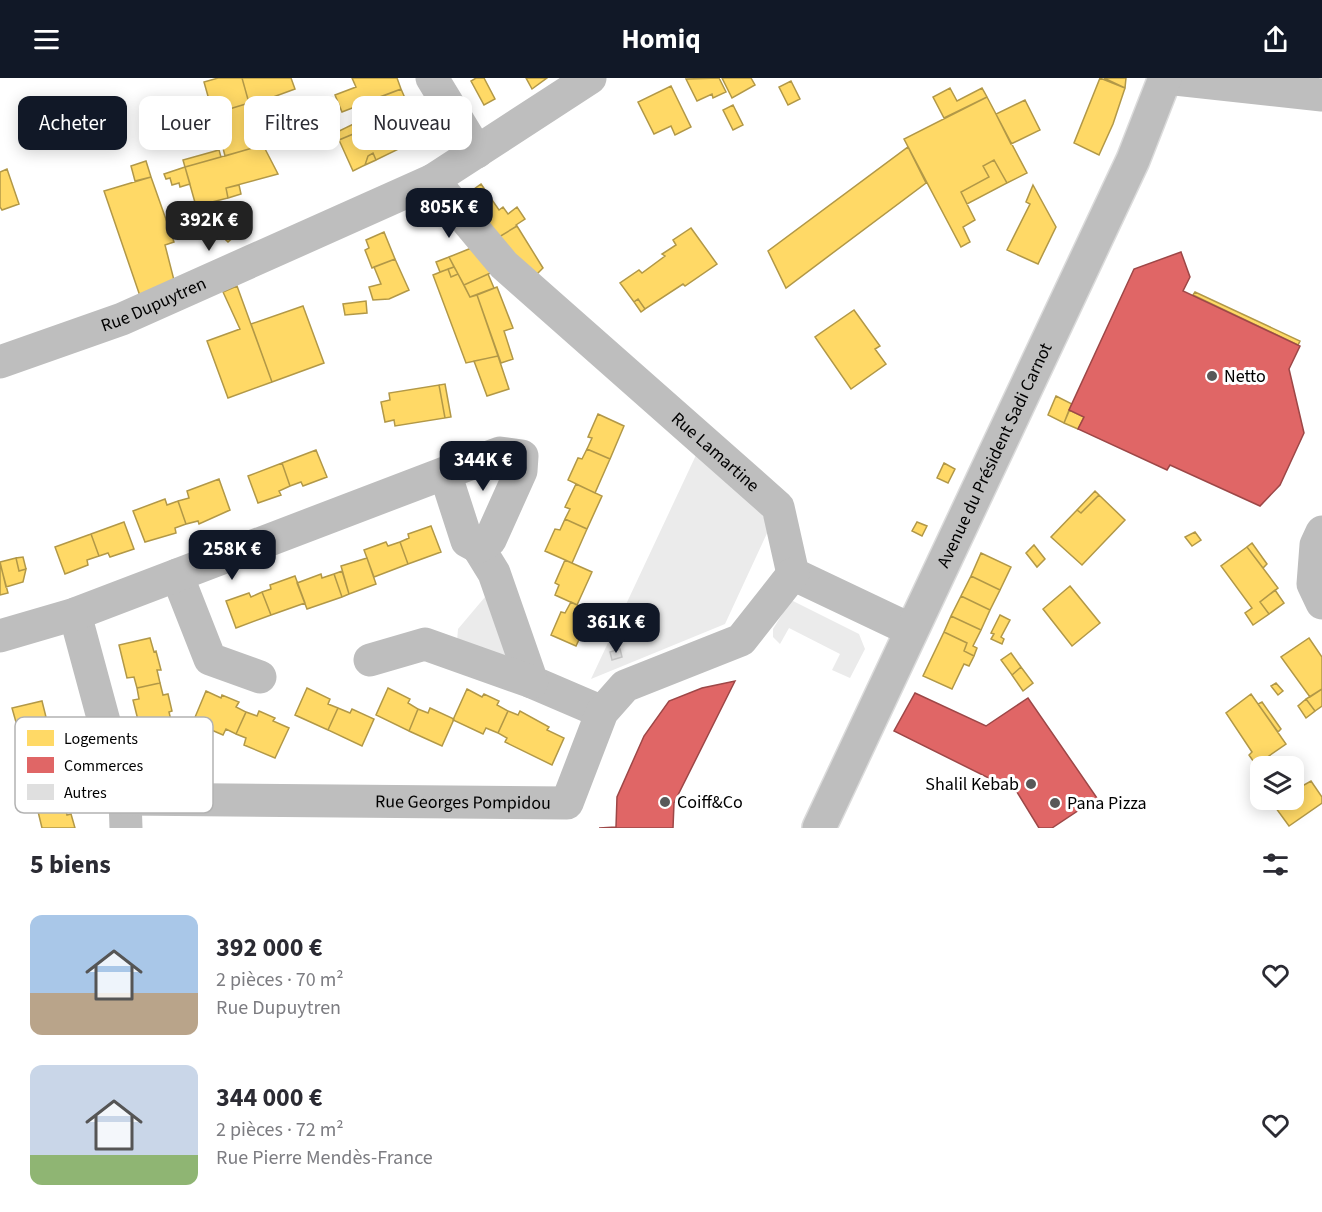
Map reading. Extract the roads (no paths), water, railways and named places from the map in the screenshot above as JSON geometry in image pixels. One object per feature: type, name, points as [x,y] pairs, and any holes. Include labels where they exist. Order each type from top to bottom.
[{"type":"street","points":[[432,78],[477,152]]},
{"type":"street","name":"Rue Dupuytren","points":[[0,362],[122,319],[433,180],[590,78]]},
{"type":"street","points":[[1166,78],[1322,95]]},
{"type":"street","name":"Avenue du Président Sadi Carnot","points":[[819,828],[1133,160],[1166,78]]},
{"type":"street","name":"Rue Lamartine","points":[[433,180],[504,265],[778,507],[793,574]]},
{"type":"street","points":[[0,636],[75,614],[500,453],[522,456],[521,471],[490,540],[478,547]]},
{"type":"street","points":[[445,473],[467,541],[478,547],[494,573],[532,682]]},
{"type":"street","points":[[1322,532],[1316,545],[1313,584],[1322,603]]},
{"type":"street","points":[[793,574],[911,630]]},
{"type":"street","name":"Rue Georges Pompidou","points":[[213,811],[567,803],[602,712],[625,686],[741,640],[793,574]]},
{"type":"street","points":[[177,575],[210,659],[260,677]]},
{"type":"street","points":[[75,614],[101,717]]},
{"type":"street","points":[[370,660],[425,644],[532,682],[602,712]]},
{"type":"place","name":"Netto","points":[[1212,376]]},
{"type":"place","name":"Shalil Kebab","points":[[1031,784]]},
{"type":"place","name":"Coiff&Co","points":[[665,802]]},
{"type":"place","name":"Pana Pizza","points":[[1055,803]]}]
